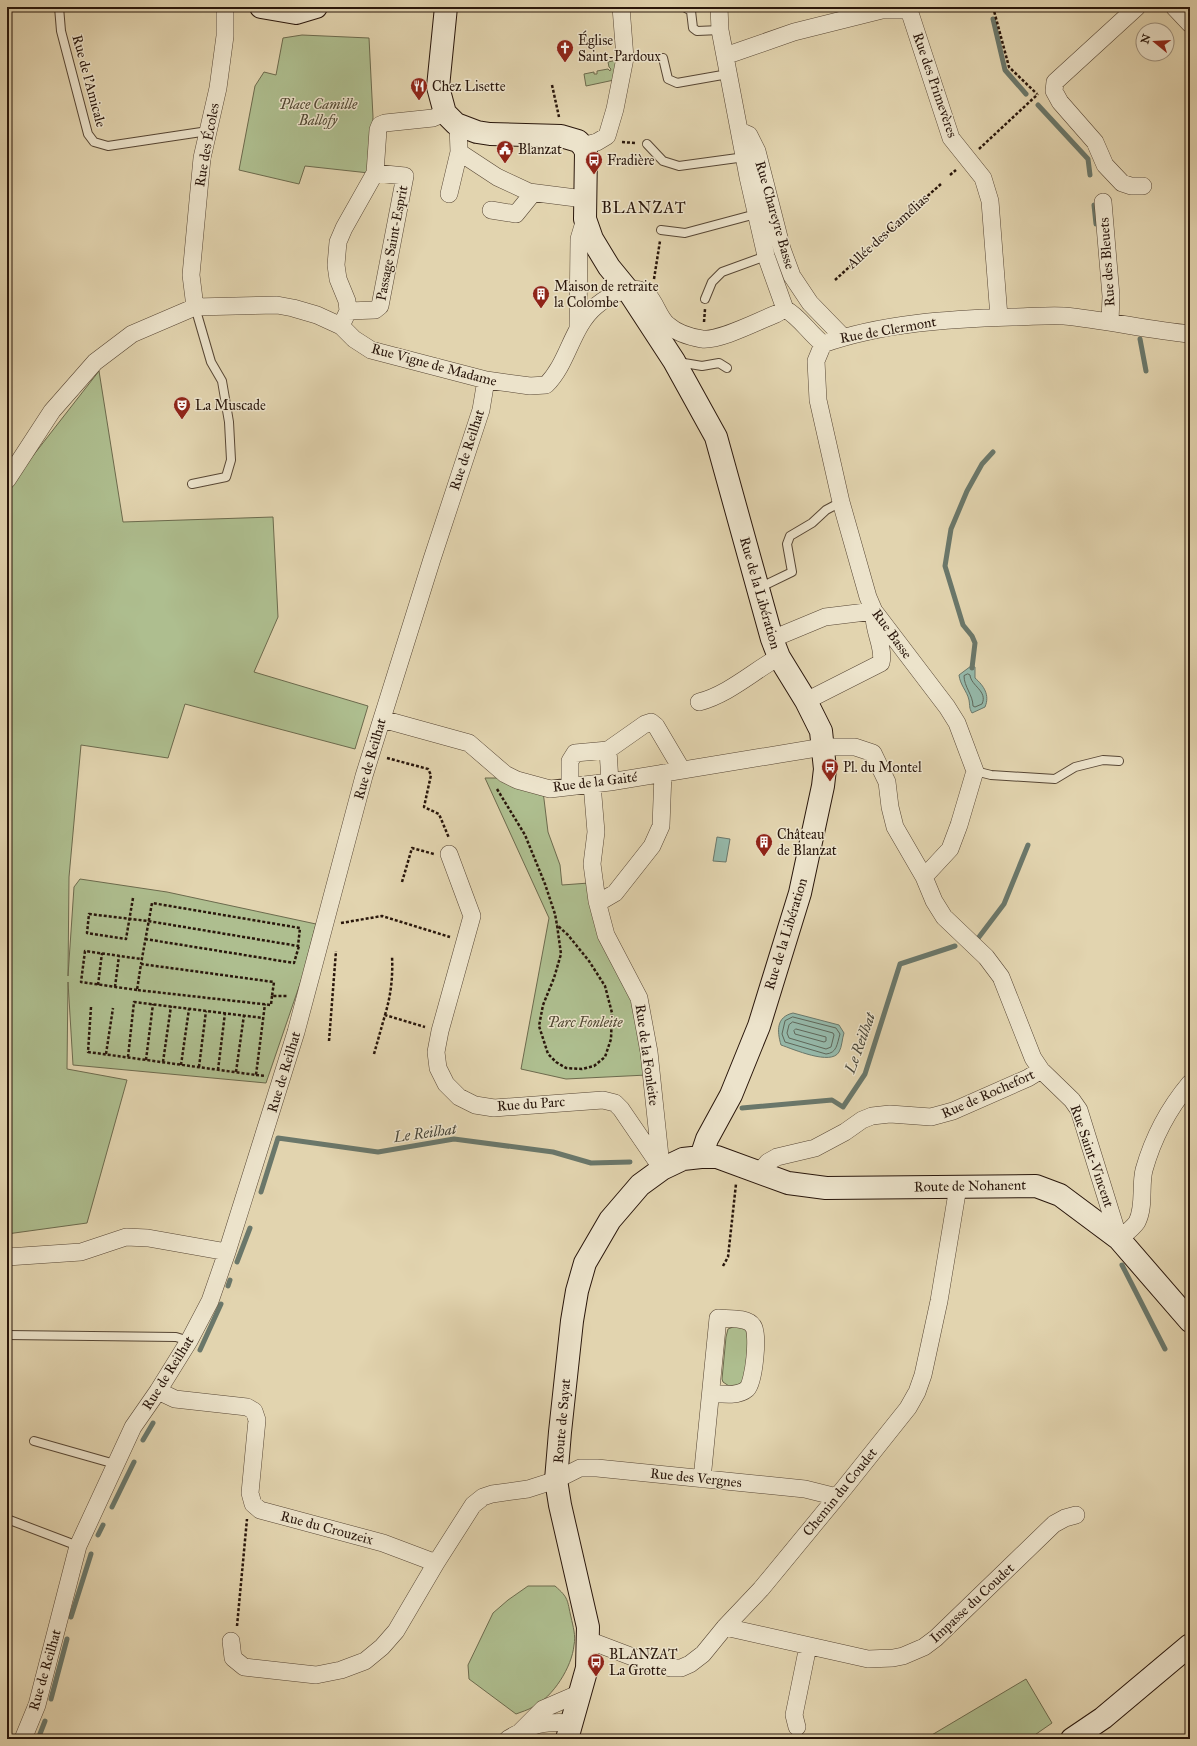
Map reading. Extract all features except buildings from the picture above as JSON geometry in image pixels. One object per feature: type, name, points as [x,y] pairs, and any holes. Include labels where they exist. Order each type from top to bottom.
[{"type":"street","name":"Rue des Écoles","points":[[194,307],[191,275],[202,158],[218,88],[225,36],[225,7]]},
{"type":"street","points":[[261,7],[296,13],[316,7]]},
{"type":"street","points":[[446,7],[438,87],[452,119],[458,152],[449,194]]},
{"type":"street","points":[[583,146],[597,142],[607,136],[615,109],[625,58],[620,7]]},
{"type":"street","name":"Rue Chareyre Basse","points":[[719,7],[720,30],[756,214],[766,256],[785,309]]},
{"type":"street","points":[[1137,7],[1055,82],[1054,90],[1060,102],[1096,142],[1105,165],[1122,183],[1131,186],[1143,186]]},
{"type":"street","points":[[1174,7],[1190,24]]},
{"type":"street","name":"Rue des Primevères","points":[[725,56],[794,32],[882,10],[911,8],[951,138],[983,178],[990,201],[999,318]]},
{"type":"street","points":[[344,318],[347,301],[338,279],[336,265],[338,242],[344,228],[375,173],[378,130],[380,125],[386,123],[434,118],[452,119],[477,132],[490,134],[561,136],[578,141],[583,146],[586,152],[585,209],[579,239],[578,327]]},
{"type":"street","name":"Rue Chareyre Basse","points":[[740,131],[749,135],[757,152],[782,248],[792,276],[810,303],[843,337]]},
{"type":"street","points":[[458,152],[497,177],[533,193],[585,209]]},
{"type":"street","name":"Passage Saint-Esprit","points":[[344,318],[375,310],[380,306],[405,176],[375,173]]},
{"type":"street","points":[[491,210],[516,214],[533,193]]},
{"type":"street","name":"Rue des Bleuets","points":[[1102,202],[1111,296],[1110,322]]},
{"type":"street","name":"Rue de la Libération","points":[[585,209],[592,239],[609,268],[627,289],[674,361],[716,437],[776,648],[821,731],[823,746],[825,769],[823,786],[800,893],[759,1026],[731,1095],[707,1139],[701,1157]]},
{"type":"street","points":[[578,327],[596,306],[627,289],[635,288],[648,294],[668,325],[684,335],[703,339],[719,338],[785,309]]},
{"type":"street","name":"Rue Vigne de Madame","points":[[194,307],[277,305],[317,315],[344,318],[354,339],[371,350],[486,380],[530,386],[546,385],[554,377],[570,348],[578,327]]},
{"type":"street","points":[[7,480],[52,411],[94,362],[132,334],[194,307]]},
{"type":"street","name":"Rue de Clermont","points":[[785,309],[793,313],[814,337],[823,344],[843,337],[885,328],[964,318],[1062,316],[1110,322],[1157,331],[1190,334]]},
{"type":"street","name":"Rue Basse","points":[[823,344],[816,361],[818,400],[841,502],[868,598],[874,611],[947,707],[957,723],[975,771]]},
{"type":"street","name":"Rue de Reilhat","points":[[23,1739],[39,1698],[78,1546],[133,1428],[189,1341],[210,1301],[228,1252],[296,1032],[364,776],[481,410],[486,380]]},
{"type":"street","points":[[698,702],[707,700],[742,682],[776,648],[825,617],[874,611],[873,622],[883,656],[881,663],[806,701]]},
{"type":"street","name":"Rue de la Gaité","points":[[382,719],[469,742],[505,774],[517,780],[550,789],[610,782],[823,746]]},
{"type":"street","points":[[570,786],[570,761],[575,753],[608,750],[645,724],[651,722],[656,726],[682,770]]},
{"type":"street","name":"Rue Saint-Vincent","points":[[823,746],[856,747],[873,753],[887,782],[890,807],[895,827],[924,877],[934,901],[944,917],[986,957],[1001,977],[1026,1042],[1041,1070],[1072,1100],[1079,1110],[1119,1239]]},
{"type":"street","points":[[608,750],[610,782]]},
{"type":"street","points":[[924,877],[950,849],[959,825],[975,771]]},
{"type":"street","points":[[597,901],[603,900],[615,893],[652,846],[661,826],[662,773]]},
{"type":"street","name":"Rue de la Fonleite","points":[[592,784],[596,832],[592,864],[597,901],[606,935],[639,998],[649,1052],[662,1168]]},
{"type":"street","name":"Rue du Parc","points":[[449,854],[472,916],[440,1031],[436,1052],[438,1068],[446,1084],[459,1097],[475,1104],[494,1108],[603,1100],[615,1104],[630,1121],[662,1168]]},
{"type":"street","name":"Rue de Rochefort","points":[[750,1169],[772,1160],[814,1148],[845,1132],[862,1120],[872,1116],[902,1114],[931,1118],[960,1108],[1028,1078],[1041,1070]]},
{"type":"street","points":[[1119,1239],[1137,1222],[1141,1206],[1144,1171],[1154,1140],[1166,1115],[1190,1083]]},
{"type":"street","name":"Route de Sayat","points":[[569,1731],[587,1668],[588,1627],[560,1505],[556,1480],[572,1321],[577,1291],[585,1263],[610,1220],[640,1185],[662,1168],[683,1159],[701,1157]]},
{"type":"street","name":"Route de Nohanent","points":[[701,1157],[717,1157],[788,1183],[826,1188],[1036,1186],[1060,1195],[1119,1239],[1190,1321]]},
{"type":"street","name":"Chemin du Coudet","points":[[588,1640],[646,1662],[671,1668],[681,1668],[690,1664],[703,1654],[725,1627],[761,1589],[837,1497],[908,1408],[917,1392],[932,1339],[958,1187]]},
{"type":"street","points":[[7,1257],[81,1252],[126,1237],[148,1238],[228,1252]]},
{"type":"street","points":[[702,1479],[718,1318],[746,1320],[753,1326],[756,1334],[752,1379],[747,1389],[737,1394],[711,1393]]},
{"type":"street","points":[[158,1391],[176,1399],[247,1407],[254,1411],[257,1420],[250,1493],[253,1504]]},
{"type":"street","name":"Rue des Vergnes","points":[[556,1480],[580,1468],[597,1468],[805,1489],[837,1497]]},
{"type":"street","points":[[231,1641],[233,1658],[244,1667],[316,1675],[341,1670],[365,1661],[382,1647],[396,1631],[458,1528],[479,1500],[492,1494],[528,1489],[556,1480]]},
{"type":"street","name":"Rue du Crouzeix","points":[[253,1504],[260,1510],[383,1543],[436,1563]]},
{"type":"street","name":"Impasse du Coudet","points":[[725,1627],[859,1658],[878,1659],[903,1656],[924,1647],[936,1638],[1054,1524],[1065,1518],[1076,1516]]},
{"type":"street","points":[[797,1727],[794,1715],[808,1646]]},
{"type":"street","points":[[1072,1739],[1103,1718],[1188,1646]]},
{"type":"street","points":[[513,1736],[543,1709],[580,1692]]},
{"type":"street","points":[[513,1736],[533,1725],[550,1722],[569,1731]]},
{"type":"lane","name":"Rue de l'Amicale","points":[[59,7],[62,31],[88,134],[94,142],[108,146],[208,131]]},
{"type":"lane","points":[[684,7],[691,11],[693,28],[698,31],[720,30]]},
{"type":"lane","points":[[663,58],[668,79],[677,83],[728,74]]},
{"type":"lane","points":[[647,144],[663,161],[679,166],[745,157]]},
{"type":"lane","points":[[661,230],[685,233],[756,214]]},
{"type":"lane","points":[[705,299],[712,282],[722,272],[766,256]]},
{"type":"lane","points":[[192,484],[226,477],[231,460],[229,422],[222,381],[211,362],[194,307]]},
{"type":"lane","points":[[674,361],[702,366],[719,363],[727,368]]},
{"type":"lane","points":[[758,588],[792,572],[787,544],[790,536],[812,523],[826,510],[841,502]]},
{"type":"lane","points":[[975,771],[991,774],[1055,779],[1075,767],[1103,760],[1119,761]]},
{"type":"lane","points":[[7,1335],[176,1337],[189,1341]]},
{"type":"lane","points":[[34,1442],[115,1464]]},
{"type":"lane","points":[[7,1519],[78,1546]]},
{"type":"path","points":[[993,7],[1009,67],[1037,94]]},
{"type":"path","points":[[552,84],[561,128],[561,136]]},
{"type":"path","points":[[950,175],[968,160],[1037,94],[1054,90]]},
{"type":"path","points":[[616,142],[647,144]]},
{"type":"path","name":"Allée des Camélias","points":[[835,280],[891,227],[942,183]]},
{"type":"path","points":[[648,294],[653,283],[661,230]]},
{"type":"path","points":[[703,339],[705,299]]},
{"type":"path","points":[[383,764],[385,757],[428,769],[431,775],[424,807],[439,814],[453,847],[449,854],[438,855],[412,848],[402,882]]},
{"type":"path","points":[[492,762],[490,778],[525,835],[545,884],[557,925],[561,954],[554,978],[543,1005],[539,1026],[548,1054],[556,1062],[566,1068],[582,1070],[594,1066],[605,1057],[611,1039],[612,1013],[605,986],[589,961],[568,935],[557,925]]},
{"type":"path","points":[[133,898],[129,919],[126,939],[87,933],[89,914],[129,919],[148,921],[298,946]]},
{"type":"path","points":[[137,990],[140,964],[152,902],[300,928],[294,963],[145,939]]},
{"type":"path","points":[[340,919],[338,923],[382,916],[465,941]]},
{"type":"path","points":[[328,1041],[336,947]]},
{"type":"path","points":[[140,964],[274,982],[271,1005],[137,990],[81,982],[85,951],[141,959]]},
{"type":"path","points":[[98,984],[102,953]]},
{"type":"path","points":[[115,987],[119,956]]},
{"type":"path","points":[[374,1054],[389,1002],[393,978],[392,956]]},
{"type":"path","points":[[272,996],[305,996]]},
{"type":"path","points":[[128,1057],[134,1002],[263,1018]]},
{"type":"path","points":[[146,1060],[153,1004]]},
{"type":"path","points":[[91,1007],[88,1052],[256,1075],[265,1004]]},
{"type":"path","points":[[163,1062],[171,1006]]},
{"type":"path","points":[[106,1054],[113,1008]]},
{"type":"path","points":[[182,1064],[189,1009]]},
{"type":"path","points":[[200,1067],[206,1011]]},
{"type":"path","points":[[218,1070],[225,1013]]},
{"type":"path","points":[[385,1015],[440,1031]]},
{"type":"path","points":[[236,1072],[244,1016]]},
{"type":"path","points":[[723,1266],[728,1257],[736,1183],[750,1169]]},
{"type":"path","points":[[231,1641],[238,1624],[247,1519],[253,1504]]},
{"type":"green space","name":"Place Camille Ballofy","points":[[302,35],[369,38],[373,117],[369,173],[305,166],[299,184],[239,170],[255,86],[264,72],[276,75],[283,38]]},
{"type":"green space","points":[[617,60],[614,80],[586,86],[584,74],[594,72],[594,74],[597,74],[597,71],[608,69],[610,71],[611,69],[608,62]]},
{"type":"green space","points":[[99,371],[123,522],[273,517],[278,617],[254,672],[368,706],[355,749],[185,704],[168,758],[81,745],[69,877],[68,976],[74,887],[80,879],[167,892],[316,924],[303,975],[266,1083],[73,1065],[68,982],[67,1069],[127,1080],[87,1223],[7,1234],[7,489]]},
{"type":"green space","name":"Parc Fonleite","points":[[485,778],[500,778],[543,791],[548,832],[560,865],[562,885],[589,883],[635,998],[647,1075],[566,1079],[521,1069],[549,918]]},
{"type":"green space","points":[[738,1325],[749,1332],[745,1378],[739,1385],[729,1386],[723,1382],[722,1379],[726,1337],[728,1329]]},
{"type":"green space","points":[[528,1586],[555,1586],[563,1594],[568,1603],[575,1642],[570,1663],[554,1689],[548,1696],[531,1708],[516,1714],[469,1679],[468,1665],[493,1613]]},
{"type":"green space","points":[[1026,1679],[1052,1723],[1029,1739],[925,1739]]},
{"type":"water","points":[[971,666],[975,667],[975,678],[985,691],[987,699],[985,707],[972,713],[968,697],[959,675]]},
{"type":"water","points":[[717,837],[730,839],[726,862],[713,861]]},
{"type":"water","points":[[793,1013],[839,1025],[844,1033],[839,1052],[835,1056],[820,1057],[781,1045],[779,1025],[783,1018]]},
{"type":"waterway","points":[[993,19],[1005,70],[1026,94]]},
{"type":"waterway","points":[[1038,105],[1088,159],[1090,175]]},
{"type":"waterway","points":[[1094,205],[1096,224]]},
{"type":"waterway","points":[[1140,339],[1146,371]]},
{"type":"waterway","points":[[972,668],[975,643],[972,636],[963,625],[945,566],[951,529],[967,491],[982,464],[993,452]]},
{"type":"waterway","name":"Le Reilhat","points":[[979,937],[1004,904],[1028,845]]},
{"type":"waterway","name":"Le Reilhat","points":[[742,1108],[832,1100],[843,1107],[865,1074],[900,964],[955,946]]},
{"type":"waterway","name":"Le Reilhat","points":[[261,1192],[278,1138],[378,1152],[454,1139],[553,1152],[591,1163],[630,1162]]},
{"type":"waterway","name":"Le Reilhat","points":[[237,1262],[250,1228]]},
{"type":"waterway","points":[[1122,1265],[1165,1349]]},
{"type":"waterway","name":"Le Reilhat","points":[[228,1286],[230,1280]]},
{"type":"waterway","name":"Le Reilhat","points":[[200,1350],[221,1304]]},
{"type":"waterway","name":"Le Reilhat","points":[[143,1440],[153,1423]]},
{"type":"waterway","name":"Le Reilhat","points":[[112,1507],[134,1462]]},
{"type":"waterway","name":"Le Reilhat","points":[[98,1535],[103,1525]]},
{"type":"waterway","name":"Le Reilhat","points":[[71,1617],[91,1554]]},
{"type":"waterway","name":"Le Reilhat","points":[[51,1699],[67,1639]]},
{"type":"waterway","name":"Le Reilhat","points":[[38,1739],[45,1721]]},
{"type":"place","name":"Église Saint-Pardoux","points":[[565,63]]},
{"type":"place","name":"Chez Lisette","points":[[419,101]]},
{"type":"place","name":"Blanzat","points":[[505,164]]},
{"type":"place","name":"Fradière","points":[[594,175]]},
{"type":"place","name":"Maison de retraite la Colombe","points":[[541,309]]},
{"type":"place","name":"La Muscade","points":[[182,420]]},
{"type":"place","name":"Pl. du Montel","points":[[830,782]]},
{"type":"place","name":"Château de Blanzat","points":[[764,857]]},
{"type":"place","name":"BLANZAT La Grotte","points":[[596,1677]]},
{"type":"district","name":"BLANZAT","points":[[644,207]]}]
